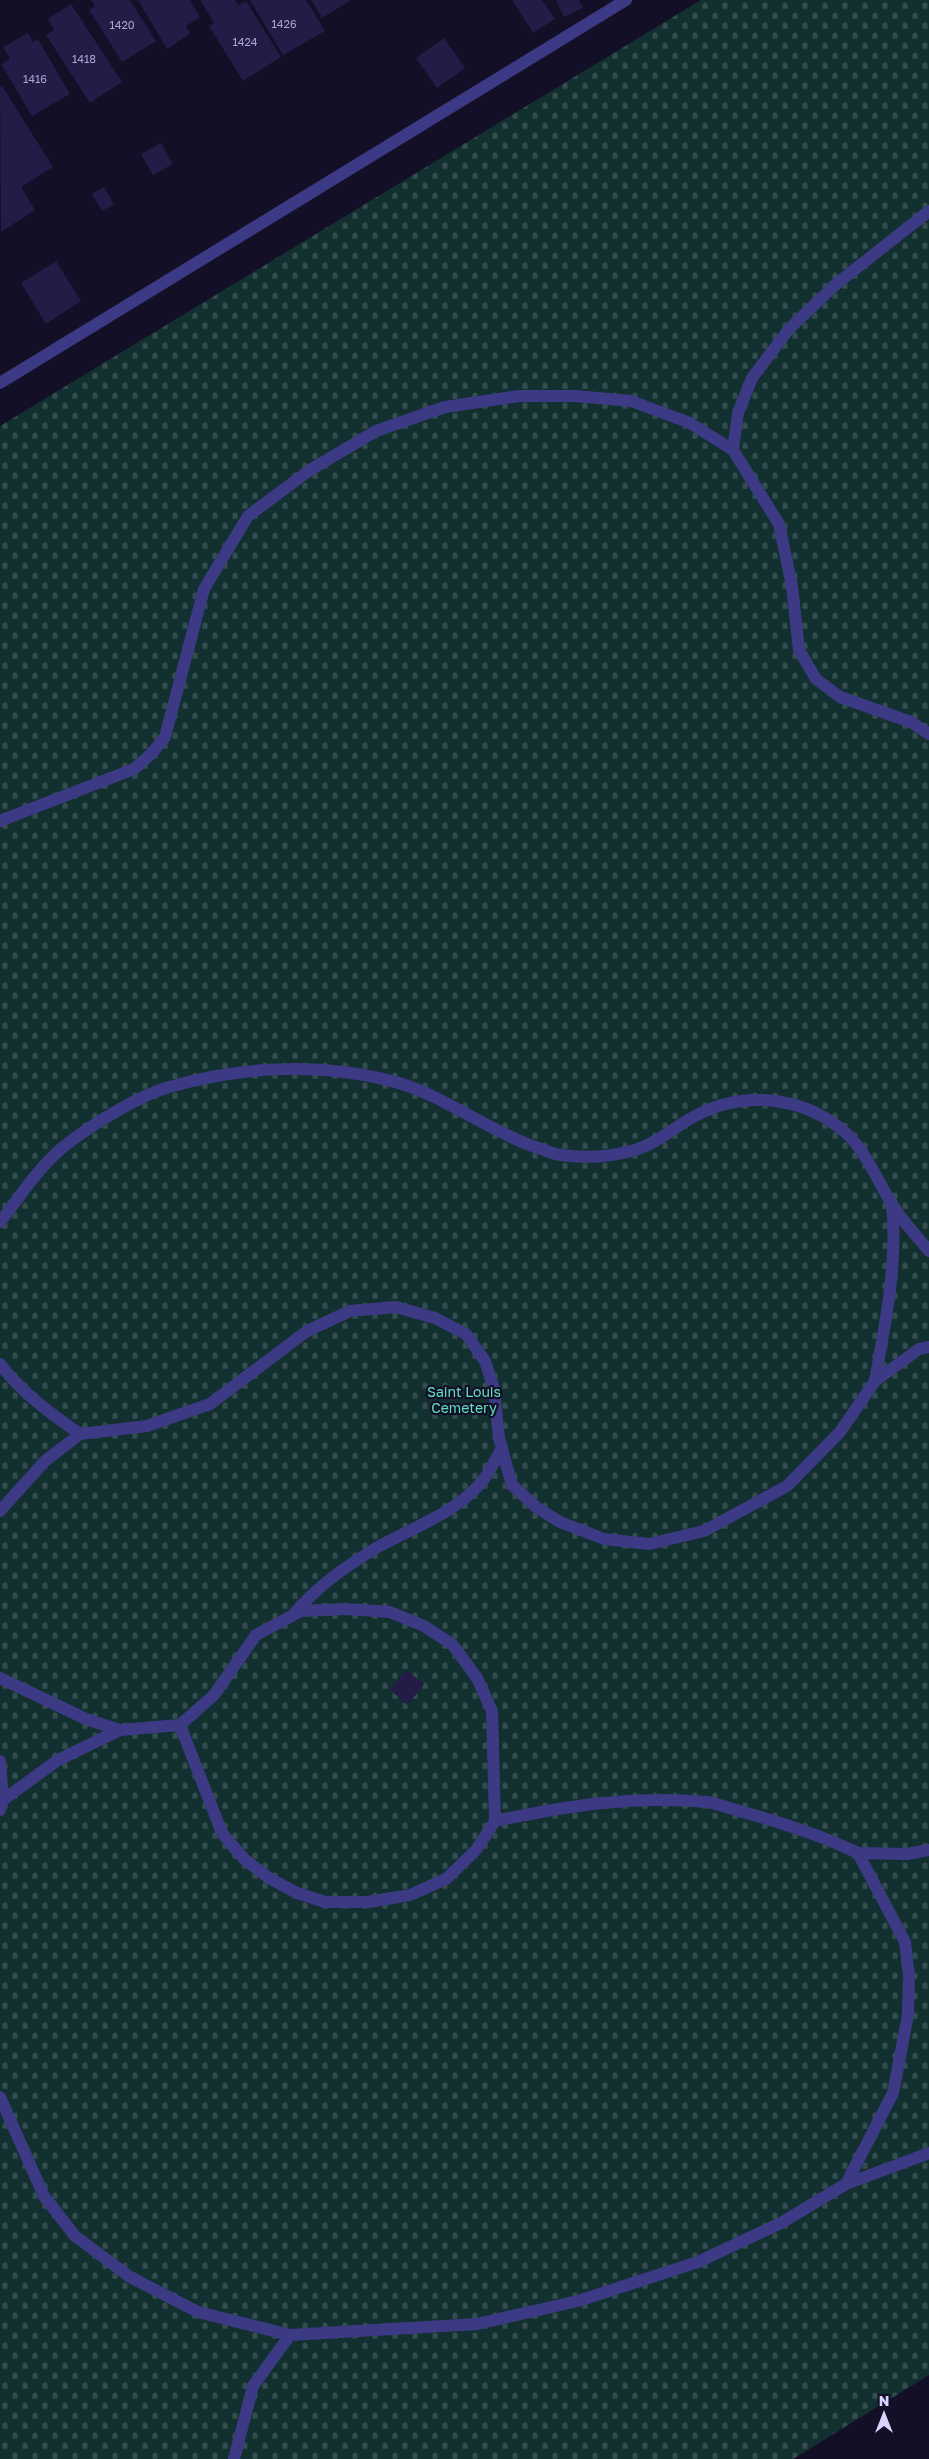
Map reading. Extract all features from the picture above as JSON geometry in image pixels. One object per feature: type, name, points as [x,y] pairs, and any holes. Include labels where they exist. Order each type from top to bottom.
[{"type":"lane","points":[[0,383],[626,0]]},
{"type":"lane","points":[[733,450],[738,412],[752,378],[789,329],[836,284],[929,211]]},
{"type":"lane","points":[[0,821],[134,769],[152,753],[165,737],[204,590],[248,516],[310,470],[376,431],[445,407],[519,396],[575,396],[631,401],[690,423],[733,450],[779,524],[792,586],[799,650],[816,679],[840,697],[911,722],[929,734]]},
{"type":"lane","points":[[0,1222],[42,1167],[65,1145],[100,1120],[164,1088],[240,1072],[329,1069],[404,1085],[464,1112],[513,1139],[558,1155],[598,1156],[633,1151],[666,1136],[697,1115],[732,1101],[770,1099],[808,1109],[842,1129],[866,1159],[892,1206],[929,1251]]},
{"type":"lane","points":[[875,1381],[894,1266],[895,1236],[892,1206]]},
{"type":"lane","points":[[0,1511],[45,1461],[80,1434],[147,1426],[210,1404],[307,1331],[350,1311],[396,1307],[435,1318],[466,1334],[484,1361],[494,1389],[502,1448],[512,1485],[536,1507],[560,1522],[604,1539],[649,1544],[704,1531],[787,1486],[840,1432],[875,1381],[919,1349],[929,1347]]},
{"type":"lane","points":[[0,1364],[32,1398],[80,1434]]},
{"type":"lane","points":[[291,1617],[308,1596],[334,1575],[376,1548],[445,1513],[480,1484],[502,1448]]},
{"type":"lane","points":[[2,1805],[58,1760],[120,1730],[180,1726],[214,1695],[256,1635],[301,1611],[346,1609],[390,1612],[424,1626],[453,1645],[477,1678],[492,1711],[495,1821],[476,1850],[446,1879],[410,1896],[368,1902],[324,1902],[297,1893],[269,1878],[244,1859],[222,1833],[180,1726]]},
{"type":"lane","points":[[0,1678],[78,1715],[120,1730]]},
{"type":"lane","points":[[0,1761],[2,1805]]},
{"type":"lane","points":[[495,1821],[615,1800],[708,1802],[775,1821],[830,1840],[858,1853],[907,1854],[929,1850]]},
{"type":"lane","points":[[846,2184],[893,2093],[908,2015],[909,1977],[905,1942],[858,1853]]},
{"type":"lane","points":[[0,2097],[44,2196],[75,2236],[130,2277],[198,2312],[290,2335],[477,2324],[578,2301],[698,2262],[781,2223],[846,2184],[929,2153]]},
{"type":"lane","points":[[234,2459],[253,2386],[290,2335]]},
{"type":"green space","name":"Saint Louis Cemetery","points":[[701,0],[929,0],[929,2375],[793,2459],[0,2459],[0,426]]},
{"type":"building","points":[[91,0],[130,0],[156,41],[122,62],[89,10],[95,6]]},
{"type":"building","points":[[138,0],[190,0],[200,17],[186,26],[190,34],[167,49]]},
{"type":"building","points":[[200,0],[235,0],[238,5],[246,1],[281,57],[243,81],[209,26],[214,23]]},
{"type":"building","points":[[250,0],[306,0],[325,31],[283,55]]},
{"type":"building","points":[[311,0],[351,0],[322,18]]},
{"type":"building","points":[[512,0],[542,0],[555,19],[533,33]]},
{"type":"building","points":[[556,0],[579,0],[583,8],[564,17]]},
{"type":"building","points":[[71,4],[122,82],[90,103],[46,35],[54,30],[48,19]]},
{"type":"building","points":[[28,33],[33,42],[38,39],[70,94],[32,116],[1,64],[10,59],[3,47]]},
{"type":"building","points":[[444,38],[465,68],[437,88],[416,58]]},
{"type":"building","points":[[2,86],[53,167],[21,187],[35,210],[1,232],[0,87]]},
{"type":"building","points":[[161,143],[173,164],[153,175],[141,154]]},
{"type":"building","points":[[104,187],[114,204],[102,211],[92,194]]},
{"type":"building","points":[[56,261],[81,301],[46,324],[21,283]]},
{"type":"building","points":[[406,1670],[424,1684],[408,1705],[390,1690]]}]
